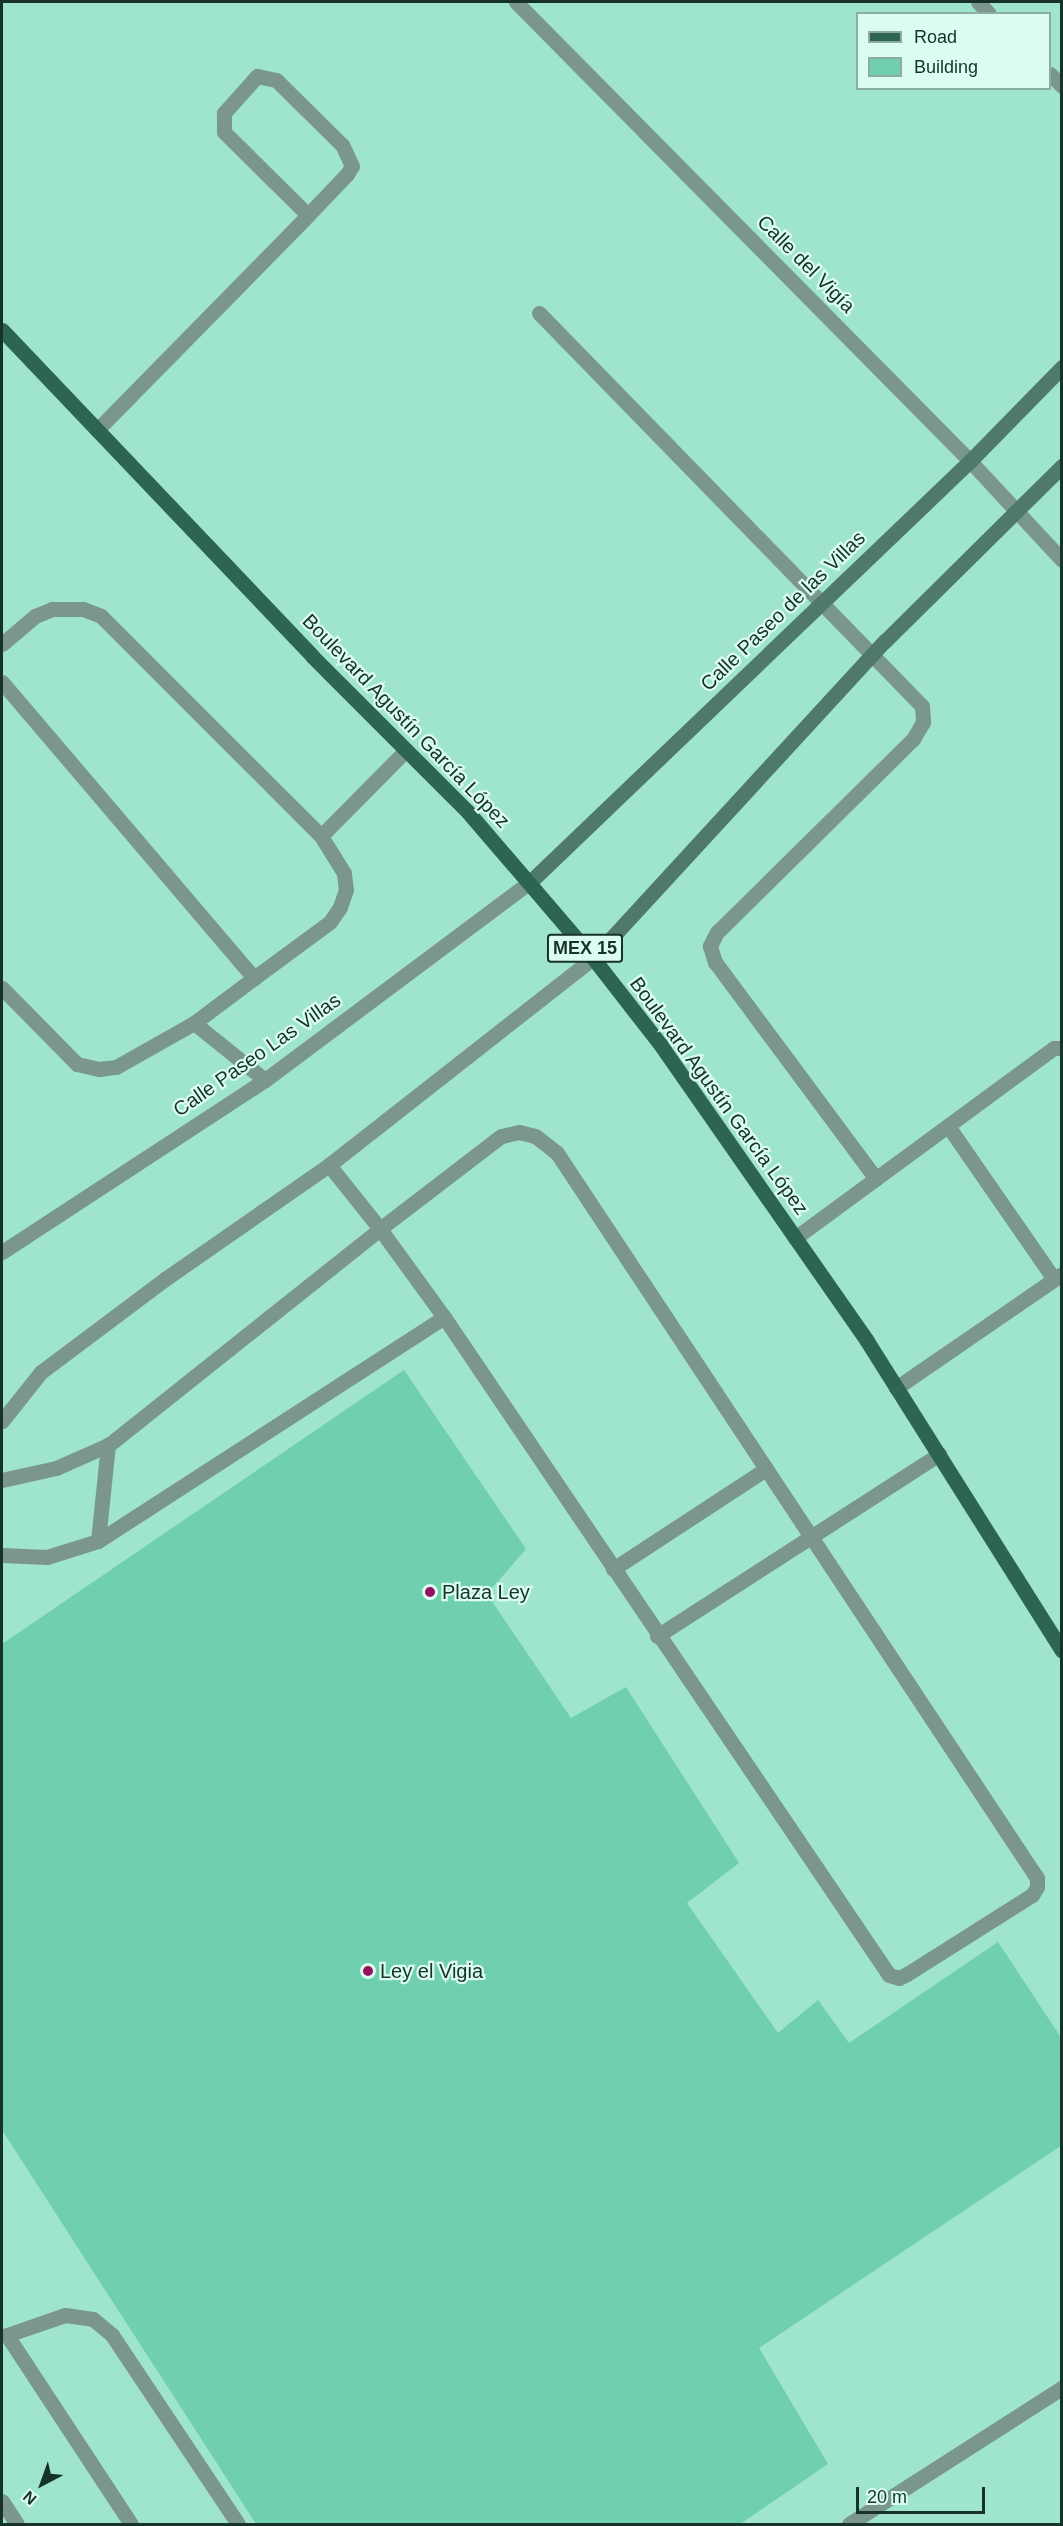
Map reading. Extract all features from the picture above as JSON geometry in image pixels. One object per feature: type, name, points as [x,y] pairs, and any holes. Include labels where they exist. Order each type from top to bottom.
[{"type":"main road","name":"Boulevard Agustín García López","points":[[2,330],[405,751],[468,812],[531,882],[593,958],[660,1044],[795,1238],[939,1454],[1062,1651]]},
{"type":"street","name":"Calle del Vigía","points":[[516,2],[970,461],[1062,560]]},
{"type":"street","points":[[1051,75],[1062,86]]},
{"type":"street","points":[[97,430],[308,215],[347,174],[351,158],[276,80],[257,76],[224,113],[224,132],[308,215]]},
{"type":"street","points":[[539,313],[823,602],[921,706],[923,722],[913,739],[717,932],[710,946],[715,962],[876,1179]]},
{"type":"street","name":"Calle Paseo de las Villas","points":[[531,882],[970,461],[1062,367]]},
{"type":"street","points":[[2,1422],[41,1372],[165,1279],[329,1165],[593,958],[871,655],[1062,466]]},
{"type":"street","points":[[2,644],[35,616],[52,609],[83,609],[101,616],[321,836],[344,873],[346,890],[340,908],[330,922],[194,1023],[116,1067],[99,1069],[77,1064],[2,988]]},
{"type":"street","points":[[2,682],[254,978]]},
{"type":"street","points":[[321,836],[405,751]]},
{"type":"street","name":"Calle Paseo Las Villas","points":[[2,1252],[265,1080],[531,882]]},
{"type":"street","points":[[194,1023],[265,1080]]},
{"type":"street","points":[[795,1238],[1054,1048],[1062,1048]]},
{"type":"street","points":[[896,1388],[1058,1276],[948,1126]]},
{"type":"street","points":[[2,1480],[56,1468],[108,1445],[380,1229],[501,1136],[519,1132],[535,1136],[557,1153],[1038,1878],[1032,1895],[907,1974],[899,1978],[889,1975],[657,1636],[444,1317],[380,1229],[329,1165]]},
{"type":"street","points":[[2,1555],[46,1557],[98,1541],[444,1317]]},
{"type":"street","points":[[98,1541],[108,1445]]},
{"type":"street","points":[[657,1636],[939,1454]]},
{"type":"street","points":[[613,1569],[766,1469]]},
{"type":"street","points":[[131,2524],[3,2333],[65,2315],[93,2319],[106,2329],[238,2524]]},
{"type":"street","points":[[849,2524],[1062,2388]]},
{"type":"street","points":[[2,2501],[17,2524]]},
{"type":"building","name":"Ley el Vigia","points":[[404,1370],[526,1549],[487,1594],[571,1718],[626,1687],[739,1863],[687,1903],[778,2033],[818,2000],[849,2043],[998,1942],[1062,2039],[1062,2145],[759,2348],[828,2464],[740,2524],[256,2524],[2,2130],[2,1644]]},
{"type":"place","name":"Plaza Ley","points":[[430,1592]]},
{"type":"place","name":"Ley el Vigia","points":[[368,1971]]}]
